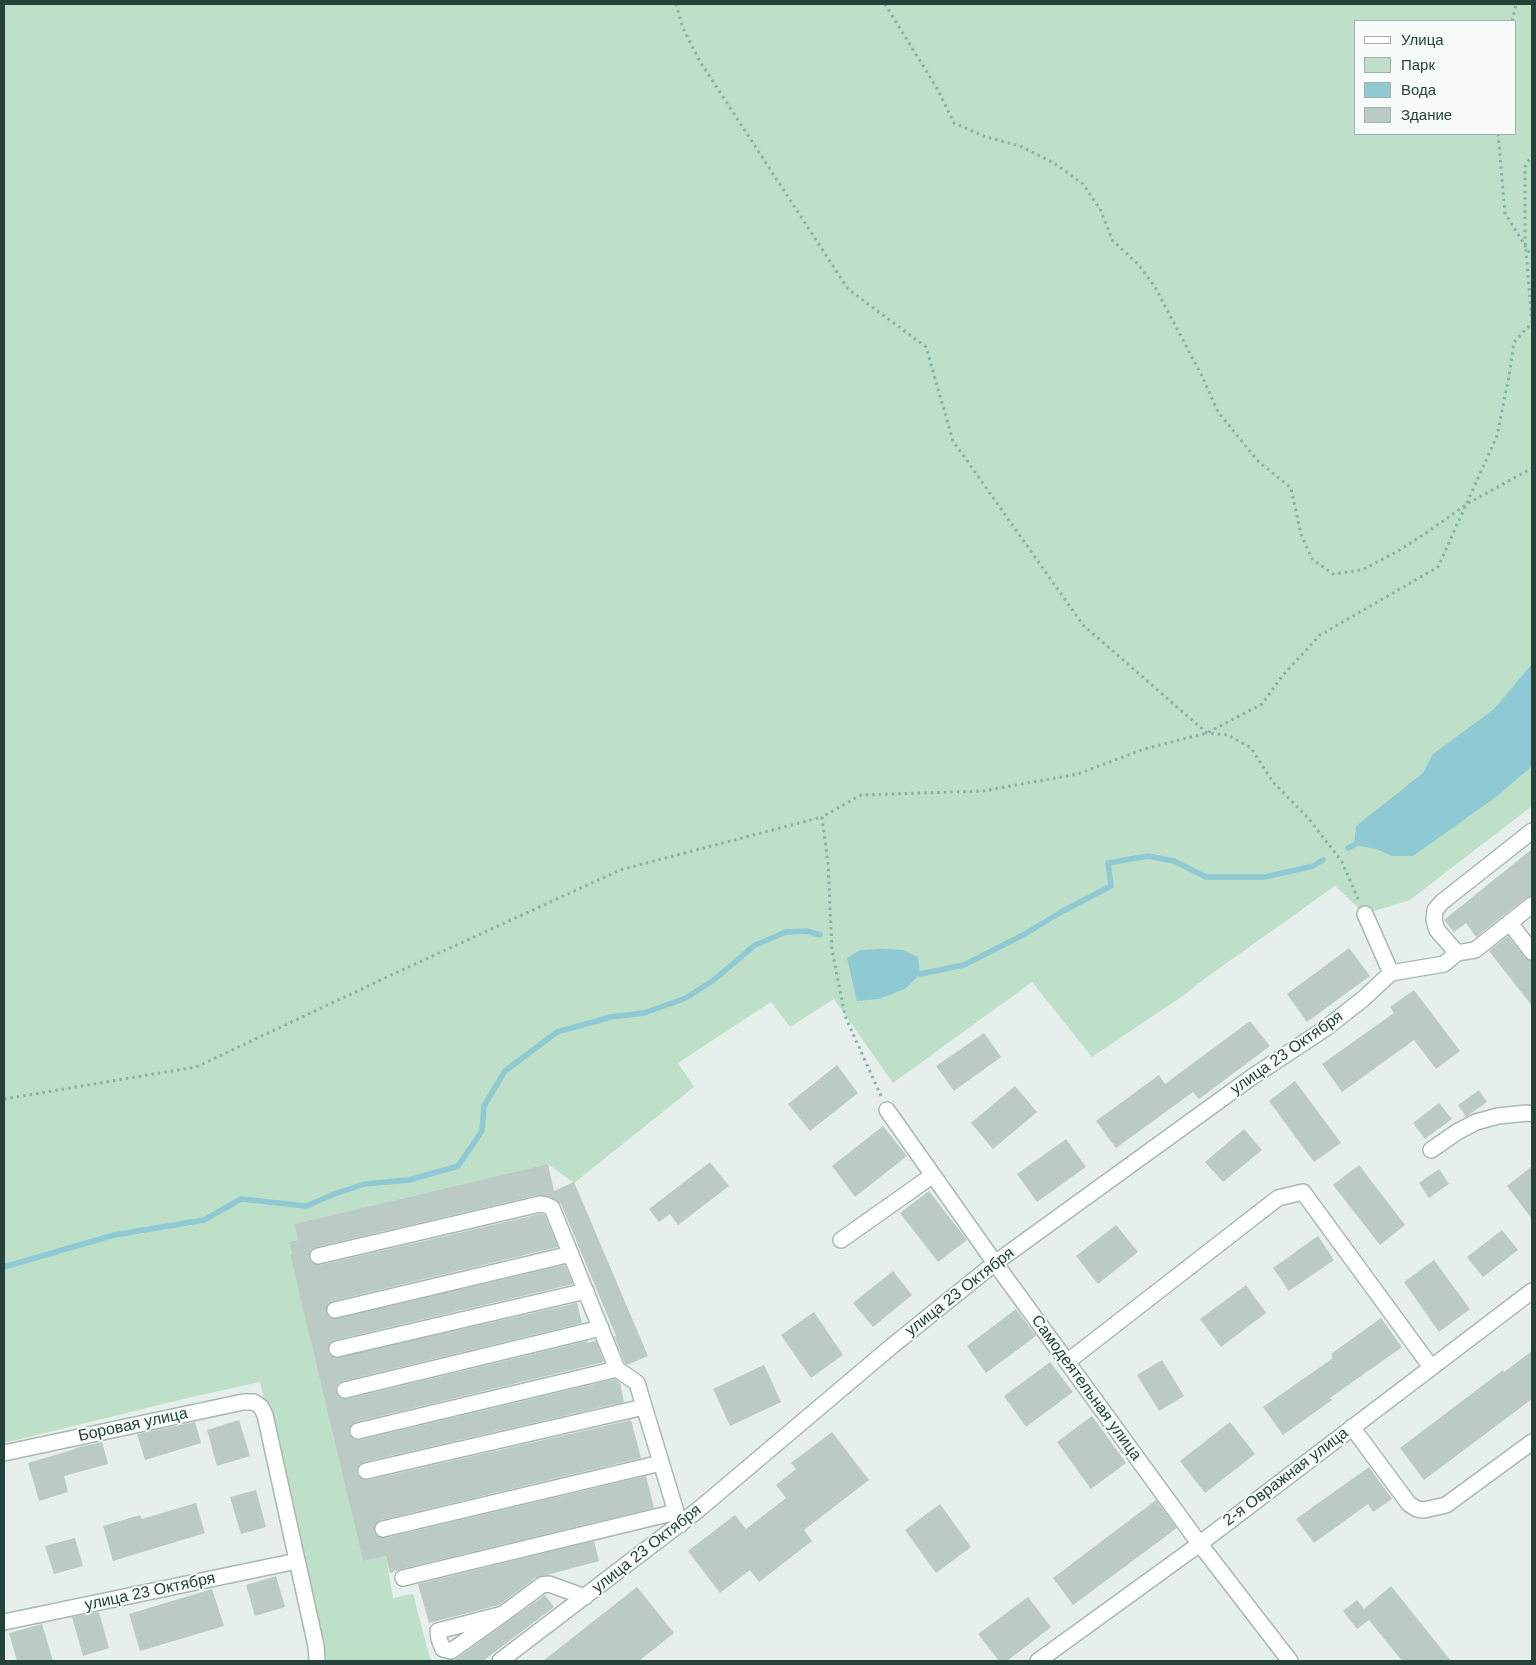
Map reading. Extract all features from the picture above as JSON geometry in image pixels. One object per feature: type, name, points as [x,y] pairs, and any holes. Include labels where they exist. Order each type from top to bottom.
[{"type":"street","points":[[1457,953],[1437,930],[1434,920],[1436,910],[1442,902],[1532,831]]},
{"type":"street","points":[[1365,914],[1392,973],[1444,964],[1457,953],[1475,950],[1532,905]]},
{"type":"street","points":[[1510,923],[1532,952]]},
{"type":"street","name":"улица 23 Октября","points":[[500,1661],[586,1597],[678,1519],[995,1263],[1252,1077],[1326,1028],[1392,973]]},
{"type":"street","name":"Самодеятельная улица","points":[[887,1110],[1066,1362],[1199,1544],[1290,1661]]},
{"type":"street","points":[[1431,1150],[1457,1132],[1476,1122],[1498,1116],[1532,1114]]},
{"type":"street","points":[[841,1240],[933,1175]]},
{"type":"street","points":[[1066,1362],[1278,1198],[1303,1192],[1432,1367]]},
{"type":"street","points":[[318,1256],[540,1204],[552,1208],[617,1369],[637,1383],[678,1519],[403,1578]]},
{"type":"street","points":[[334,1310],[571,1254]]},
{"type":"street","points":[[336,1349],[586,1291]]},
{"type":"street","name":"2-я Овражная улица","points":[[1038,1661],[1199,1544],[1532,1291]]},
{"type":"street","points":[[345,1390],[601,1328]]},
{"type":"street","points":[[358,1431],[617,1369]]},
{"type":"street","name":"Боровая улица","points":[[4,1453],[243,1402],[254,1402],[261,1406],[265,1415],[297,1561]]},
{"type":"street","points":[[366,1471],[644,1407]]},
{"type":"street","points":[[1352,1427],[1409,1504],[1417,1509],[1424,1510],[1446,1505],[1532,1442]]},
{"type":"street","points":[[383,1529],[661,1463]]},
{"type":"street","points":[[297,1561],[316,1646],[317,1661]]},
{"type":"street","name":"улица 23 Октября","points":[[4,1622],[297,1561]]},
{"type":"street","points":[[503,1614],[542,1585],[549,1584],[586,1597]]},
{"type":"path","points":[[676,4],[683,28],[699,60],[848,289],[926,347],[953,441],[1083,625],[1207,733],[1228,735],[1251,748],[1273,782],[1309,819],[1342,862],[1365,914]]},
{"type":"path","points":[[885,4],[938,90],[954,123],[986,137],[1020,146],[1054,163],[1083,184],[1100,209],[1113,241],[1138,264],[1155,287],[1202,376],[1218,412],[1258,461],[1291,488],[1302,534],[1312,559],[1332,574],[1362,570],[1421,536],[1467,504],[1532,468]]},
{"type":"path","points":[[1512,20],[1516,4]]},
{"type":"path","points":[[1498,135],[1505,213],[1532,257]]},
{"type":"path","points":[[4,1099],[196,1067],[620,870],[822,817],[861,795],[983,791],[1078,774],[1144,749],[1207,733],[1262,704],[1283,675],[1320,635],[1438,567],[1498,436],[1514,342],[1532,323],[1526,239],[1526,167],[1532,154]]},
{"type":"path","points":[[822,817],[828,863],[832,950],[845,1016],[887,1110]]},
{"type":"green space","points":[[4,4],[1532,4],[1532,806],[1410,900],[1365,914],[1335,886],[1183,996],[1092,1057],[1032,982],[893,1083],[834,999],[790,1027],[771,1002],[678,1063],[694,1087],[574,1183],[548,1164],[294,1224],[298,1240],[289,1242],[292,1254],[290,1255],[363,1561],[386,1556],[393,1598],[413,1594],[430,1658],[433,1661],[324,1661],[260,1382],[4,1443]]},
{"type":"water","points":[[1532,664],[1532,766],[1496,797],[1413,856],[1392,856],[1376,849],[1354,845],[1356,826],[1423,773],[1433,754],[1494,709]]},
{"type":"water","points":[[860,950],[903,950],[918,957],[920,974],[905,989],[879,999],[857,1001],[847,958]]},
{"type":"building","points":[[1532,849],[1532,896],[1526,898],[1476,937],[1466,923],[1454,932],[1444,920]]},
{"type":"building","points":[[1508,936],[1525,958],[1532,961],[1532,1006],[1489,951]]},
{"type":"building","points":[[1349,948],[1370,976],[1307,1022],[1287,994]]},
{"type":"building","points":[[1414,990],[1460,1051],[1436,1069],[1414,1040],[1342,1092],[1322,1064],[1394,1013],[1390,1007]]},
{"type":"building","points":[[1250,1021],[1270,1046],[1199,1099],[1193,1092],[1116,1148],[1096,1121],[1159,1075],[1165,1084]]},
{"type":"building","points":[[984,1033],[1001,1057],[954,1091],[936,1066]]},
{"type":"building","points":[[837,1065],[858,1093],[810,1131],[788,1104]]},
{"type":"building","points":[[1295,1081],[1341,1143],[1314,1162],[1269,1101]]},
{"type":"building","points":[[1015,1086],[1037,1112],[993,1149],[971,1123]]},
{"type":"building","points":[[1479,1090],[1487,1102],[1466,1117],[1458,1105]]},
{"type":"building","points":[[1439,1103],[1452,1119],[1425,1139],[1413,1123]]},
{"type":"building","points":[[883,1126],[907,1156],[855,1197],[832,1166]]},
{"type":"building","points":[[1244,1129],[1262,1150],[1223,1182],[1205,1162]]},
{"type":"building","points":[[1066,1139],[1086,1167],[1037,1202],[1017,1174]]},
{"type":"building","points":[[710,1162],[729,1186],[678,1225],[670,1214],[659,1222],[649,1209]]},
{"type":"building","points":[[548,1164],[554,1191],[574,1182],[648,1356],[627,1365],[625,1363],[614,1336],[616,1336],[561,1204],[550,1197],[538,1195],[316,1247],[311,1250],[309,1258],[312,1263],[320,1265],[540,1214],[545,1215],[558,1247],[333,1301],[328,1304],[326,1312],[333,1319],[565,1265],[573,1284],[335,1340],[330,1343],[328,1351],[335,1358],[577,1303],[582,1323],[343,1381],[336,1388],[338,1396],[342,1399],[587,1341],[587,1343],[596,1341],[604,1362],[356,1422],[349,1428],[349,1434],[355,1440],[360,1440],[615,1379],[620,1383],[624,1402],[364,1462],[357,1468],[357,1474],[363,1480],[368,1480],[631,1420],[641,1458],[381,1520],[374,1526],[374,1532],[380,1538],[385,1538],[646,1476],[654,1508],[390,1573],[386,1556],[363,1561],[290,1255],[292,1254],[289,1242],[298,1240],[294,1224]]},
{"type":"building","points":[[1359,1165],[1405,1225],[1380,1245],[1333,1185]]},
{"type":"building","points":[[1532,1166],[1532,1219],[1507,1186]]},
{"type":"building","points":[[1439,1169],[1449,1184],[1429,1198],[1419,1183]]},
{"type":"building","points":[[929,1191],[967,1240],[938,1262],[900,1213]]},
{"type":"building","points":[[1116,1225],[1138,1252],[1098,1284],[1076,1256]]},
{"type":"building","points":[[1502,1230],[1518,1250],[1483,1277],[1467,1257]]},
{"type":"building","points":[[1318,1236],[1334,1260],[1289,1291],[1273,1268]]},
{"type":"building","points":[[1434,1260],[1470,1309],[1439,1332],[1404,1282]]},
{"type":"building","points":[[893,1271],[912,1295],[873,1327],[853,1303]]},
{"type":"building","points":[[1246,1285],[1266,1313],[1221,1347],[1200,1319]]},
{"type":"building","points":[[1016,1309],[1036,1336],[986,1373],[967,1346]]},
{"type":"building","points":[[814,1312],[843,1355],[811,1378],[781,1335]]},
{"type":"building","points":[[1381,1318],[1402,1347],[1330,1398],[1332,1400],[1283,1435],[1263,1407],[1333,1358],[1331,1354]]},
{"type":"building","points":[[1532,1351],[1532,1399],[1424,1480],[1400,1448],[1503,1370],[1504,1372]]},
{"type":"building","points":[[1162,1360],[1184,1396],[1159,1411],[1137,1375]]},
{"type":"building","points":[[1050,1362],[1073,1392],[1026,1427],[1004,1396]]},
{"type":"building","points":[[764,1365],[781,1402],[730,1426],[713,1389]]},
{"type":"building","points":[[1092,1416],[1126,1463],[1091,1489],[1057,1442]]},
{"type":"building","points":[[239,1420],[250,1456],[217,1466],[207,1430]]},
{"type":"building","points":[[195,1422],[201,1443],[145,1460],[137,1434]]},
{"type":"building","points":[[1230,1422],[1255,1454],[1205,1493],[1180,1461]]},
{"type":"building","points":[[832,1432],[869,1480],[804,1530],[812,1541],[759,1582],[750,1570],[720,1593],[688,1551],[735,1515],[746,1529],[786,1498],[776,1485],[796,1469],[791,1463]]},
{"type":"building","points":[[102,1442],[108,1464],[64,1476],[68,1492],[39,1501],[28,1463],[75,1448]]},
{"type":"building","points":[[1369,1467],[1392,1499],[1373,1512],[1368,1504],[1314,1543],[1296,1519]]},
{"type":"building","points":[[256,1490],[266,1527],[241,1534],[230,1497]]},
{"type":"building","points":[[1156,1500],[1177,1528],[1073,1605],[1053,1578]]},
{"type":"building","points":[[196,1503],[205,1533],[113,1561],[103,1526],[140,1515],[142,1519]]},
{"type":"building","points":[[940,1504],[971,1547],[936,1573],[905,1530]]},
{"type":"building","points":[[75,1538],[83,1566],[54,1574],[45,1546]]},
{"type":"building","points":[[594,1541],[599,1561],[532,1579],[499,1605],[429,1623],[418,1584]]},
{"type":"building","points":[[276,1576],[285,1607],[255,1616],[246,1585]]},
{"type":"building","points":[[1391,1586],[1451,1661],[1402,1661],[1369,1620],[1357,1629],[1343,1611],[1357,1600],[1364,1609]]},
{"type":"building","points":[[637,1587],[674,1633],[639,1661],[543,1661]]},
{"type":"building","points":[[212,1589],[224,1626],[140,1651],[129,1614]]},
{"type":"building","points":[[545,1595],[554,1607],[483,1661],[453,1661]]},
{"type":"building","points":[[1028,1597],[1051,1627],[1007,1661],[999,1661],[978,1634]]},
{"type":"building","points":[[99,1612],[109,1648],[83,1656],[72,1617]]},
{"type":"building","points":[[42,1624],[53,1661],[17,1661],[9,1633]]},
{"type":"waterway","points":[[1348,848],[1354,845]]},
{"type":"waterway","points":[[920,974],[964,965],[1023,935],[1063,911],[1111,886],[1108,863],[1148,856],[1174,861],[1206,877],[1265,877],[1313,866],[1323,860]]},
{"type":"waterway","points":[[4,1267],[114,1235],[204,1220],[241,1199],[306,1206],[365,1184],[409,1180],[458,1166],[482,1131],[484,1106],[505,1071],[557,1032],[611,1017],[644,1013],[686,998],[715,979],[755,945],[786,932],[807,931],[820,935]]}]
